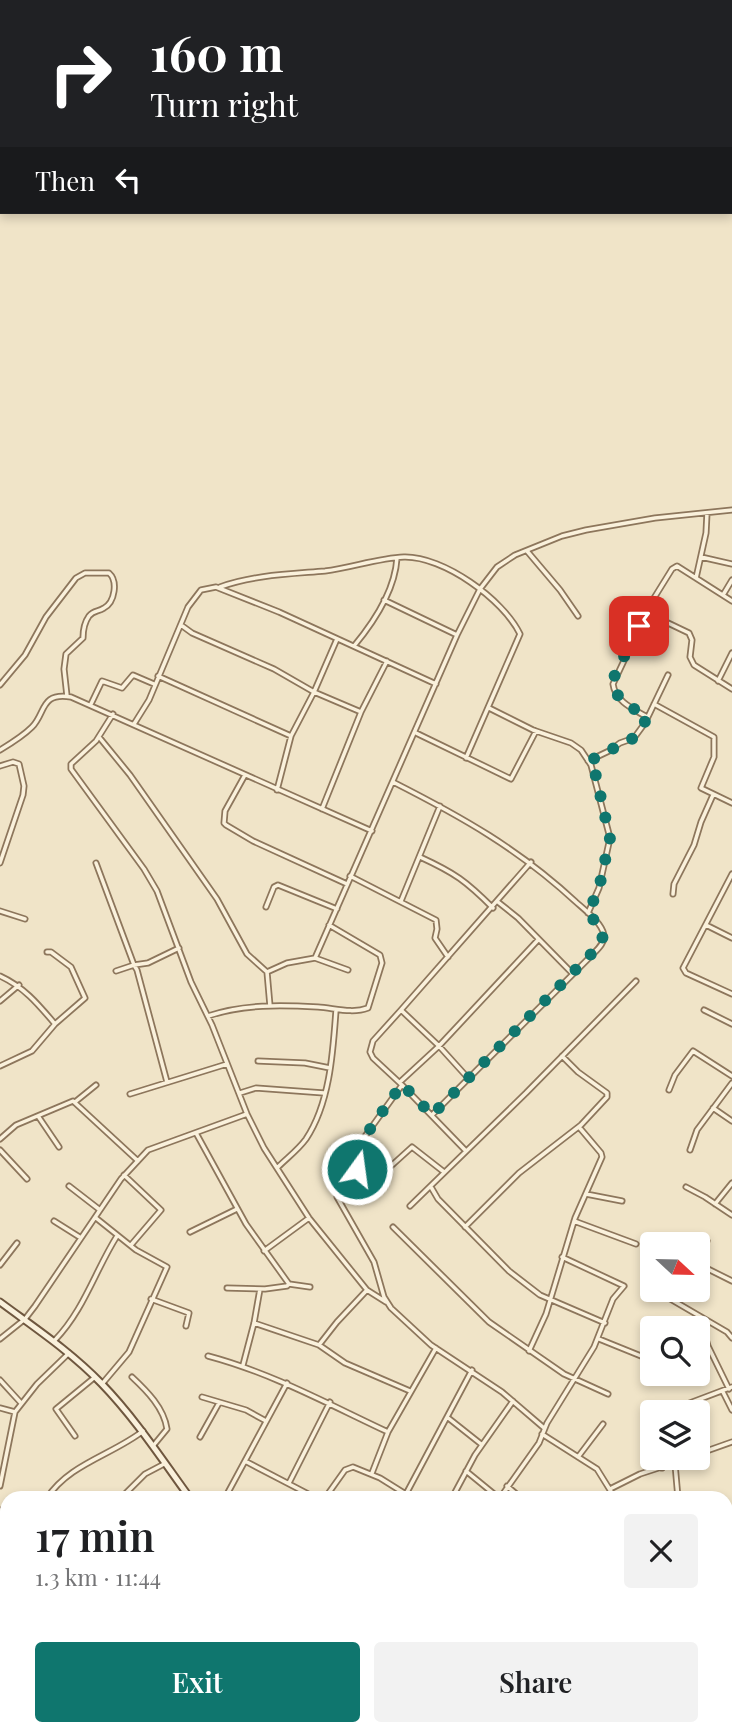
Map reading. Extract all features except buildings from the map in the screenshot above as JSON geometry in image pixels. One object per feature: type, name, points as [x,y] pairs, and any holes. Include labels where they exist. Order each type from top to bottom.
[{"type":"main road","points":[[0,1302],[55,1340],[102,1384],[143,1431],[185,1491]]},
{"type":"street","points":[[315,958],[457,635],[480,589],[504,561],[573,533],[655,518],[732,510]]},
{"type":"street","points":[[696,578],[707,513]]},
{"type":"street","points":[[527,551],[578,615]]},
{"type":"street","points":[[701,557],[732,564]]},
{"type":"street","points":[[354,646],[384,600],[395,575],[397,558]]},
{"type":"street","points":[[134,724],[149,700],[188,607],[201,590],[253,579],[397,558],[418,558],[434,562],[480,589],[493,600],[520,634],[466,758]]},
{"type":"street","points":[[648,717],[617,696],[613,684],[645,612],[675,566],[732,601]]},
{"type":"street","points":[[0,685],[25,655],[46,617],[76,578],[85,573],[109,573],[115,586],[112,598],[103,609],[90,614],[84,626],[83,638],[66,654],[64,669],[67,696]]},
{"type":"street","points":[[723,595],[732,580]]},
{"type":"street","points":[[220,587],[436,684]]},
{"type":"street","points":[[384,600],[457,635]]},
{"type":"street","points":[[645,612],[689,633],[692,638],[690,657],[694,665],[732,689]]},
{"type":"street","points":[[180,625],[192,633],[274,669],[314,692],[361,712]]},
{"type":"street","points":[[277,790],[291,736],[337,639]]},
{"type":"street","points":[[718,681],[732,653]]},
{"type":"street","points":[[322,809],[361,712],[387,661]]},
{"type":"street","points":[[91,704],[103,681],[120,689],[133,675],[154,684]]},
{"type":"street","points":[[589,761],[634,738],[648,717],[668,675]]},
{"type":"street","points":[[158,676],[291,736]]},
{"type":"street","points":[[0,750],[34,725],[44,705],[58,697],[67,696],[91,704],[372,831]]},
{"type":"street","points":[[654,704],[714,737],[715,757],[701,785],[703,790],[732,803]]},
{"type":"street","points":[[489,708],[536,731],[571,743],[580,750],[595,772],[610,838],[599,888],[588,913]]},
{"type":"street","points":[[113,715],[99,737],[71,764],[71,769],[151,879],[163,903],[191,982],[260,1141],[309,1218],[367,1290],[386,1302],[400,1318],[436,1348],[472,1370],[544,1429]]},
{"type":"street","points":[[416,733],[511,779],[536,731]]},
{"type":"street","points":[[99,737],[130,775],[217,898],[247,954],[267,972],[270,1006]]},
{"type":"street","points":[[0,766],[13,762],[19,764],[24,789],[0,863]]},
{"type":"street","points":[[245,774],[225,811],[226,825],[253,841],[347,884]]},
{"type":"street","points":[[393,782],[478,826],[531,862],[588,913],[603,931],[604,940],[594,953],[432,1115]]},
{"type":"street","points":[[673,894],[674,884],[694,845],[713,794]]},
{"type":"street","points":[[401,901],[440,806]]},
{"type":"street","points":[[420,857],[468,883],[493,908]]},
{"type":"street","points":[[465,1150],[401,1083],[373,1058],[370,1047],[531,862]]},
{"type":"street","points":[[96,863],[142,985],[167,1082]]},
{"type":"street","points":[[732,874],[684,970],[732,993]]},
{"type":"street","points":[[350,876],[436,920],[435,939],[448,957]]},
{"type":"street","points":[[266,907],[274,887],[278,884],[337,909]]},
{"type":"street","points":[[498,902],[572,974]]},
{"type":"street","points":[[0,911],[24,919]]},
{"type":"street","points":[[208,1016],[239,1008],[270,1006],[336,1010],[368,1008],[382,964],[380,955],[329,925]]},
{"type":"street","points":[[706,925],[732,938]]},
{"type":"street","points":[[386,1302],[374,1262],[337,1193],[355,1175],[360,1146],[401,1083],[538,940]]},
{"type":"street","points":[[116,971],[148,963],[179,948]]},
{"type":"street","points":[[0,1066],[32,1051],[55,1024],[84,1000],[85,996],[71,967],[51,952],[47,952]]},
{"type":"street","points":[[267,972],[287,963],[315,958],[348,970]]},
{"type":"street","points":[[0,976],[19,985],[55,1024]]},
{"type":"street","points":[[410,1206],[636,981]]},
{"type":"street","points":[[0,1002],[19,985]]},
{"type":"street","points":[[278,1167],[306,1139],[324,1093],[330,1068],[336,1010]]},
{"type":"street","points":[[401,1010],[468,1078]]},
{"type":"street","points":[[704,1010],[732,1024]]},
{"type":"street","points":[[669,1090],[693,1051],[732,1076]]},
{"type":"street","points":[[465,1227],[534,1160],[579,1127],[608,1095],[562,1056]]},
{"type":"street","points":[[258,1061],[305,1063],[330,1068]]},
{"type":"street","points":[[130,1094],[227,1064]]},
{"type":"street","points":[[690,1150],[698,1130],[732,1083]]},
{"type":"street","points":[[0,1139],[16,1125],[71,1101],[75,1102],[96,1085]]},
{"type":"street","points":[[240,1093],[256,1088],[324,1093]]},
{"type":"street","points":[[75,1102],[90,1119],[138,1161]]},
{"type":"street","points":[[713,1108],[732,1121]]},
{"type":"street","points":[[0,1339],[25,1319],[43,1296],[124,1175],[138,1161],[156,1146],[247,1114]]},
{"type":"street","points":[[38,1116],[59,1147]]},
{"type":"street","points":[[529,1350],[550,1299],[574,1221],[602,1155],[579,1127]]},
{"type":"street","points":[[196,1133],[237,1209],[289,1284]]},
{"type":"street","points":[[380,1176],[412,1147],[444,1172]]},
{"type":"street","points":[[0,1150],[27,1179]]},
{"type":"street","points":[[124,1175],[161,1210],[131,1245]]},
{"type":"street","points":[[715,1204],[732,1183]]},
{"type":"street","points":[[69,1186],[100,1210]]},
{"type":"street","points":[[431,1187],[438,1199],[509,1270],[540,1294],[604,1323]]},
{"type":"street","points":[[686,1187],[732,1215]]},
{"type":"street","points":[[586,1194],[622,1201]]},
{"type":"street","points":[[190,1232],[237,1209]]},
{"type":"street","points":[[95,1217],[117,1236],[167,1268],[151,1298],[129,1352],[102,1384]]},
{"type":"street","points":[[264,1251],[309,1218]]},
{"type":"street","points":[[54,1221],[81,1238]]},
{"type":"street","points":[[574,1221],[636,1244]]},
{"type":"street","points":[[393,1227],[481,1315],[564,1374],[608,1394]]},
{"type":"street","points":[[55,1340],[78,1312],[102,1260],[117,1236]]},
{"type":"street","points":[[0,1265],[17,1243]]},
{"type":"street","points":[[504,1491],[531,1456],[544,1429],[599,1339],[613,1299],[623,1290],[624,1285],[562,1257]]},
{"type":"street","points":[[710,1269],[732,1281]]},
{"type":"street","points":[[227,1288],[260,1289],[289,1284],[310,1287]]},
{"type":"street","points":[[243,1365],[260,1289]]},
{"type":"street","points":[[319,1345],[367,1290]]},
{"type":"street","points":[[151,1298],[188,1313],[186,1326]]},
{"type":"street","points":[[674,1302],[697,1316]]},
{"type":"street","points":[[254,1323],[319,1345],[345,1363],[410,1391]]},
{"type":"street","points":[[710,1323],[727,1332],[732,1338]]},
{"type":"street","points":[[727,1332],[732,1328]]},
{"type":"street","points":[[599,1339],[640,1356]]},
{"type":"street","points":[[372,1474],[388,1432],[436,1348]]},
{"type":"street","points":[[700,1400],[730,1388],[710,1350]]},
{"type":"street","points":[[0,1486],[15,1412],[37,1384],[69,1353]]},
{"type":"street","points":[[208,1356],[243,1365],[287,1383],[388,1432]]},
{"type":"street","points":[[408,1491],[472,1370]]},
{"type":"street","points":[[75,1436],[56,1409],[95,1377]]},
{"type":"street","points":[[132,1377],[147,1391],[165,1420],[166,1429],[153,1446]]},
{"type":"street","points":[[0,1380],[21,1404]]},
{"type":"street","points":[[229,1491],[287,1383]]},
{"type":"street","points":[[723,1392],[732,1410]]},
{"type":"street","points":[[202,1396],[246,1410],[266,1421]]},
{"type":"street","points":[[456,1491],[482,1444],[513,1401]]},
{"type":"street","points":[[289,1483],[330,1402]]},
{"type":"street","points":[[200,1437],[219,1403]]},
{"type":"street","points":[[0,1408],[15,1412]]},
{"type":"street","points":[[447,1417],[482,1444]]},
{"type":"street","points":[[578,1457],[603,1424]]},
{"type":"street","points":[[53,1491],[65,1477],[88,1462],[116,1450],[143,1431]]},
{"type":"street","points":[[542,1434],[597,1469],[610,1489],[640,1474],[655,1470]]},
{"type":"street","points":[[710,1449],[732,1441]]},
{"type":"street","points":[[0,1442],[7,1443]]},
{"type":"street","points":[[245,1461],[303,1491]]},
{"type":"street","points":[[128,1491],[145,1474],[166,1463]]},
{"type":"street","points":[[330,1491],[350,1467],[372,1474],[401,1491]]},
{"type":"street","points":[[676,1470],[677,1491]]},
{"type":"street","points":[[466,1471],[490,1491]]},
{"type":"street","points":[[507,1486],[513,1491]]},
{"type":"street","points":[[0,1510],[0,1523]]},
{"type":"route","points":[[357,1169],[358,1153],[363,1139],[402,1084],[432,1115],[604,940],[603,931],[588,913],[599,888],[610,838],[595,772],[589,761],[623,741],[634,738],[648,717],[627,705],[613,690],[614,677],[639,626]]}]
